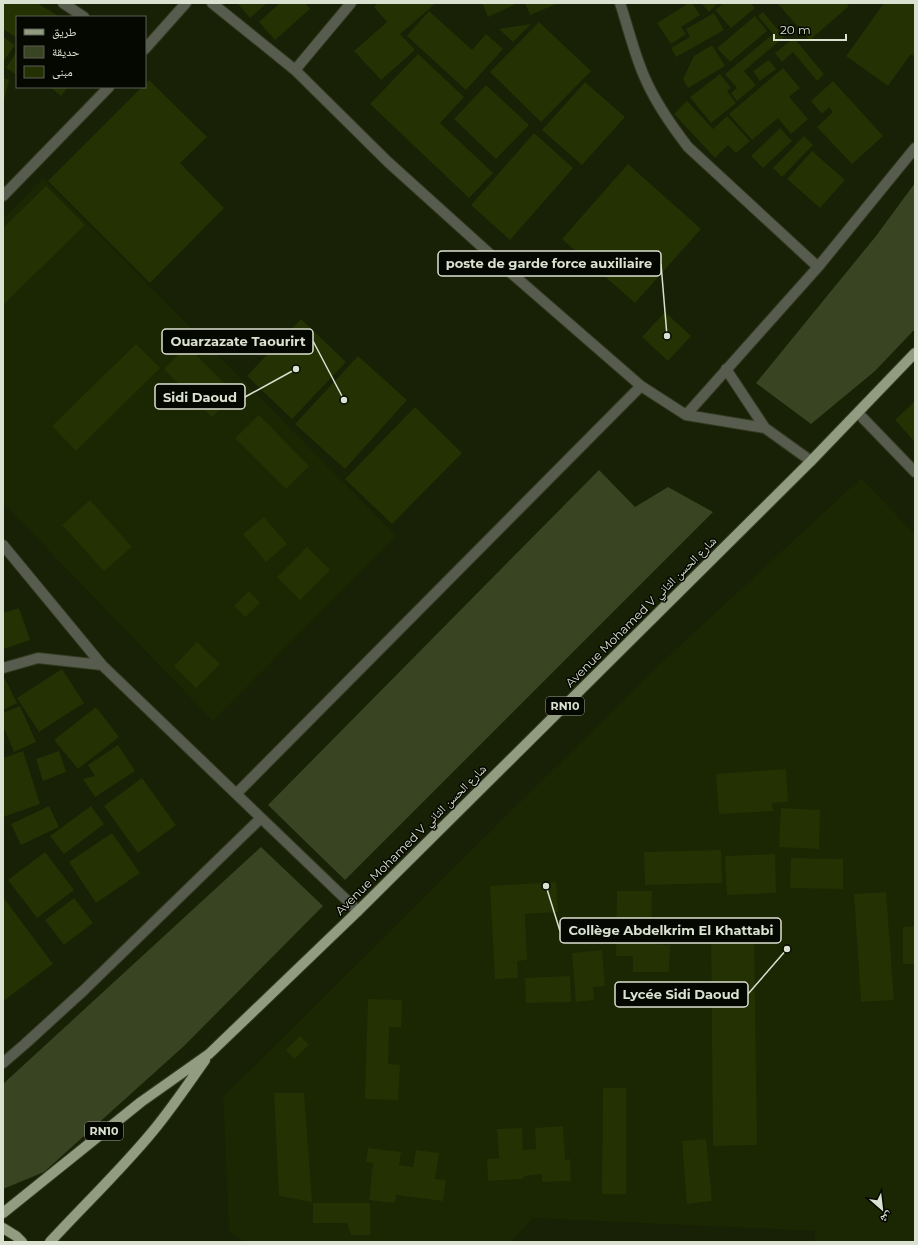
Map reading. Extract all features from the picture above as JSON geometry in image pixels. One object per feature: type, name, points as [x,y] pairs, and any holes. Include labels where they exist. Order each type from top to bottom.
[{"type":"main road","name":"Avenue Mohamed V شارع الحسن الثاني","points":[[209,1054],[358,911],[811,461],[915,353]]},
{"type":"main road","name":"RN10","points":[[3,1213],[135,1107],[209,1054]]},
{"type":"main road","name":"RN10","points":[[50,1242],[127,1161],[153,1131],[180,1096],[209,1054]]},
{"type":"main road","points":[[3,1228],[16,1236],[22,1242]]},
{"type":"street","points":[[63,3],[82,16]]},
{"type":"street","points":[[146,48],[186,3]]},
{"type":"street","points":[[212,3],[295,70],[388,162],[511,273],[641,386],[686,415],[765,428]]},
{"type":"street","points":[[295,70],[351,3]]},
{"type":"street","points":[[620,3],[644,76],[660,107],[688,147],[818,267]]},
{"type":"street","points":[[3,196],[108,88]]},
{"type":"street","points":[[686,415],[818,267],[915,148]]},
{"type":"street","points":[[726,369],[765,428],[811,461]]},
{"type":"street","points":[[237,793],[641,386]]},
{"type":"street","points":[[858,413],[915,472]]},
{"type":"street","points":[[3,545],[102,665],[237,793],[358,911]]},
{"type":"street","points":[[3,668],[38,658],[102,665]]},
{"type":"street","points":[[3,1062],[83,991],[261,818]]},
{"type":"shaded area","points":[[43,178],[397,536],[213,721],[3,503],[3,219]]},
{"type":"shaded area","points":[[861,478],[915,534],[915,1242],[814,1242],[815,1231],[533,1218],[511,1242],[245,1242],[229,1232],[223,1097],[649,674]]},
{"type":"green space","points":[[915,183],[915,329],[875,371],[811,424],[756,383],[876,236]]},
{"type":"green space","points":[[599,470],[635,507],[668,487],[713,512],[345,880],[268,805]]},
{"type":"green space","points":[[261,847],[323,906],[184,1046],[44,1172],[3,1189],[3,1084]]},
{"type":"building","points":[[3,3],[37,3],[58,16],[16,16],[16,37],[3,29]]},
{"type":"building","points":[[237,3],[267,3],[250,18]]},
{"type":"building","points":[[280,3],[305,3],[310,9],[275,40],[259,22]]},
{"type":"building","points":[[378,3],[436,3],[400,34],[415,50],[381,80],[354,51],[387,22],[374,7]]},
{"type":"building","points":[[482,3],[518,3],[488,17]]},
{"type":"building","points":[[525,3],[559,3],[530,15]]},
{"type":"building","points":[[689,3],[692,3],[700,15],[681,27],[686,34],[671,44],[657,23]]},
{"type":"building","points":[[701,3],[718,3],[709,12]]},
{"type":"building","points":[[724,3],[751,3],[755,8],[731,28],[715,10]]},
{"type":"building","points":[[777,3],[847,3],[849,6],[810,40]]},
{"type":"building","points":[[884,3],[915,3],[915,57],[911,54],[888,86],[846,56]]},
{"type":"building","points":[[429,11],[472,50],[486,34],[503,49],[466,90],[407,36]]},
{"type":"building","points":[[763,12],[784,37],[744,71],[756,85],[737,101],[731,93],[737,88],[725,74],[773,34],[758,16]]},
{"type":"building","points":[[714,13],[724,30],[676,57],[671,48],[690,37],[686,29]]},
{"type":"building","points":[[755,16],[767,31],[730,62],[717,48]]},
{"type":"building","points":[[539,22],[591,71],[541,122],[490,72]]},
{"type":"building","points":[[531,24],[513,42],[499,29]]},
{"type":"building","points":[[3,37],[15,45],[3,62]]},
{"type":"building","points":[[794,38],[824,74],[817,81],[793,52],[782,62],[775,53]]},
{"type":"building","points":[[712,45],[725,66],[688,88],[683,79],[694,56]]},
{"type":"building","points":[[16,53],[16,74],[6,68]]},
{"type":"building","points":[[418,54],[464,97],[440,123],[493,173],[469,198],[370,104]]},
{"type":"building","points":[[769,60],[776,69],[760,81],[753,71]]},
{"type":"building","points":[[783,68],[800,88],[789,97],[808,119],[791,134],[778,118],[752,140],[729,114]]},
{"type":"building","points":[[720,74],[731,88],[727,91],[736,103],[711,123],[690,97]]},
{"type":"building","points":[[3,78],[9,80],[4,101],[3,101]]},
{"type":"building","points":[[149,80],[207,137],[180,163],[224,208],[150,283],[48,181],[141,88],[146,88],[146,83]]},
{"type":"building","points":[[833,81],[883,136],[852,164],[817,127],[833,112],[829,107],[822,114],[811,101]]},
{"type":"building","points":[[585,82],[625,117],[582,165],[542,130]]},
{"type":"building","points":[[486,85],[529,125],[496,159],[454,119]]},
{"type":"building","points":[[51,88],[67,88],[61,96]]},
{"type":"building","points":[[687,101],[713,129],[727,116],[750,141],[736,153],[728,145],[715,158],[674,114]]},
{"type":"building","points":[[780,128],[792,141],[763,168],[751,156]]},
{"type":"building","points":[[534,133],[573,168],[510,240],[471,205]]},
{"type":"building","points":[[804,136],[813,145],[782,177],[773,168]]},
{"type":"building","points":[[812,151],[845,180],[820,208],[787,179]]},
{"type":"building","points":[[628,164],[701,229],[635,303],[562,239]]},
{"type":"building","points":[[46,186],[85,225],[3,305],[3,228]]},
{"type":"building","points":[[665,312],[691,336],[668,361],[642,337]]},
{"type":"building","points":[[301,319],[346,362],[292,419],[247,376]]},
{"type":"building","points":[[136,344],[160,368],[76,451],[52,426]]},
{"type":"building","points":[[187,346],[235,394],[212,417],[164,369]]},
{"type":"building","points":[[358,356],[407,400],[345,469],[295,424]]},
{"type":"building","points":[[915,401],[915,442],[895,420]]},
{"type":"building","points":[[415,407],[462,453],[392,524],[345,479]]},
{"type":"building","points":[[259,415],[309,466],[286,489],[235,438]]},
{"type":"building","points":[[90,500],[132,547],[104,571],[62,525]]},
{"type":"building","points":[[264,517],[287,544],[266,562],[243,534]]},
{"type":"building","points":[[307,547],[330,570],[300,600],[277,577]]},
{"type":"building","points":[[249,591],[260,603],[245,617],[234,606]]},
{"type":"building","points":[[19,608],[30,640],[3,649],[3,613]]},
{"type":"building","points":[[197,642],[220,664],[196,688],[174,666]]},
{"type":"building","points":[[62,669],[84,703],[39,732],[17,698]]},
{"type":"building","points":[[5,679],[17,703],[3,710],[3,680]]},
{"type":"building","points":[[20,706],[36,742],[14,752],[3,726],[3,713]]},
{"type":"building","points":[[96,707],[119,737],[78,769],[54,740]]},
{"type":"building","points":[[118,745],[135,771],[95,797],[83,779],[95,776],[88,765]]},
{"type":"building","points":[[23,751],[40,804],[3,817],[3,758]]},
{"type":"building","points":[[59,751],[66,772],[43,781],[36,759]]},
{"type":"building","points":[[786,769],[788,802],[772,803],[773,811],[719,814],[716,774]]},
{"type":"building","points":[[142,778],[176,825],[138,853],[104,806]]},
{"type":"building","points":[[49,806],[59,827],[21,845],[11,824]]},
{"type":"building","points":[[91,806],[104,824],[64,854],[50,836]]},
{"type":"building","points":[[781,808],[820,810],[819,849],[779,847]]},
{"type":"building","points":[[112,833],[140,873],[96,903],[69,862]]},
{"type":"building","points":[[721,850],[722,883],[645,885],[644,852]]},
{"type":"building","points":[[45,852],[74,890],[37,918],[8,880]]},
{"type":"building","points":[[775,854],[776,893],[727,895],[725,856]]},
{"type":"building","points":[[791,858],[843,859],[843,889],[790,888]]},
{"type":"building","points":[[556,882],[558,912],[525,914],[527,960],[517,961],[518,978],[495,979],[490,886]]},
{"type":"building","points":[[617,891],[652,891],[651,944],[670,945],[669,972],[633,972],[633,956],[616,956]]},
{"type":"building","points":[[886,892],[894,1000],[861,1002],[854,894]]},
{"type":"building","points":[[3,897],[53,964],[3,1001]]},
{"type":"building","points":[[74,898],[93,923],[64,945],[45,920]]},
{"type":"building","points":[[915,926],[915,964],[903,964],[903,927]]},
{"type":"building","points":[[754,928],[757,1145],[713,1146],[711,929]]},
{"type":"building","points":[[602,950],[605,986],[593,987],[594,1000],[576,1002],[572,953]]},
{"type":"building","points":[[570,976],[571,1002],[526,1003],[525,978]]},
{"type":"building","points":[[368,999],[402,1000],[401,1027],[389,1027],[388,1064],[400,1065],[398,1100],[365,1099]]},
{"type":"building","points":[[300,1036],[309,1045],[294,1059],[286,1050]]},
{"type":"building","points":[[603,1088],[626,1088],[626,1194],[602,1194]]},
{"type":"building","points":[[274,1093],[304,1093],[312,1202],[279,1196]]},
{"type":"building","points":[[563,1126],[565,1160],[570,1159],[571,1181],[542,1182],[542,1174],[524,1176],[523,1179],[488,1181],[487,1159],[499,1158],[497,1129],[522,1128],[523,1150],[536,1149],[535,1128]]},
{"type":"building","points":[[706,1139],[712,1201],[687,1204],[682,1141]]},
{"type":"building","points":[[368,1148],[401,1152],[399,1165],[413,1167],[416,1150],[439,1153],[435,1179],[446,1180],[443,1201],[396,1195],[395,1203],[369,1200],[373,1163],[366,1162]]},
{"type":"building","points":[[313,1203],[370,1203],[370,1235],[351,1235],[347,1223],[313,1223]]},
{"type":"place","name":"poste de garde force auxiliaire","points":[[667,336]]},
{"type":"place","name":"Sidi Daoud","points":[[296,369]]},
{"type":"place","name":"Ouarzazate Taourirt","points":[[344,400]]},
{"type":"place","name":"Collège Abdelkrim El Khattabi","points":[[546,886]]},
{"type":"place","name":"Lycée Sidi Daoud","points":[[787,949]]}]
